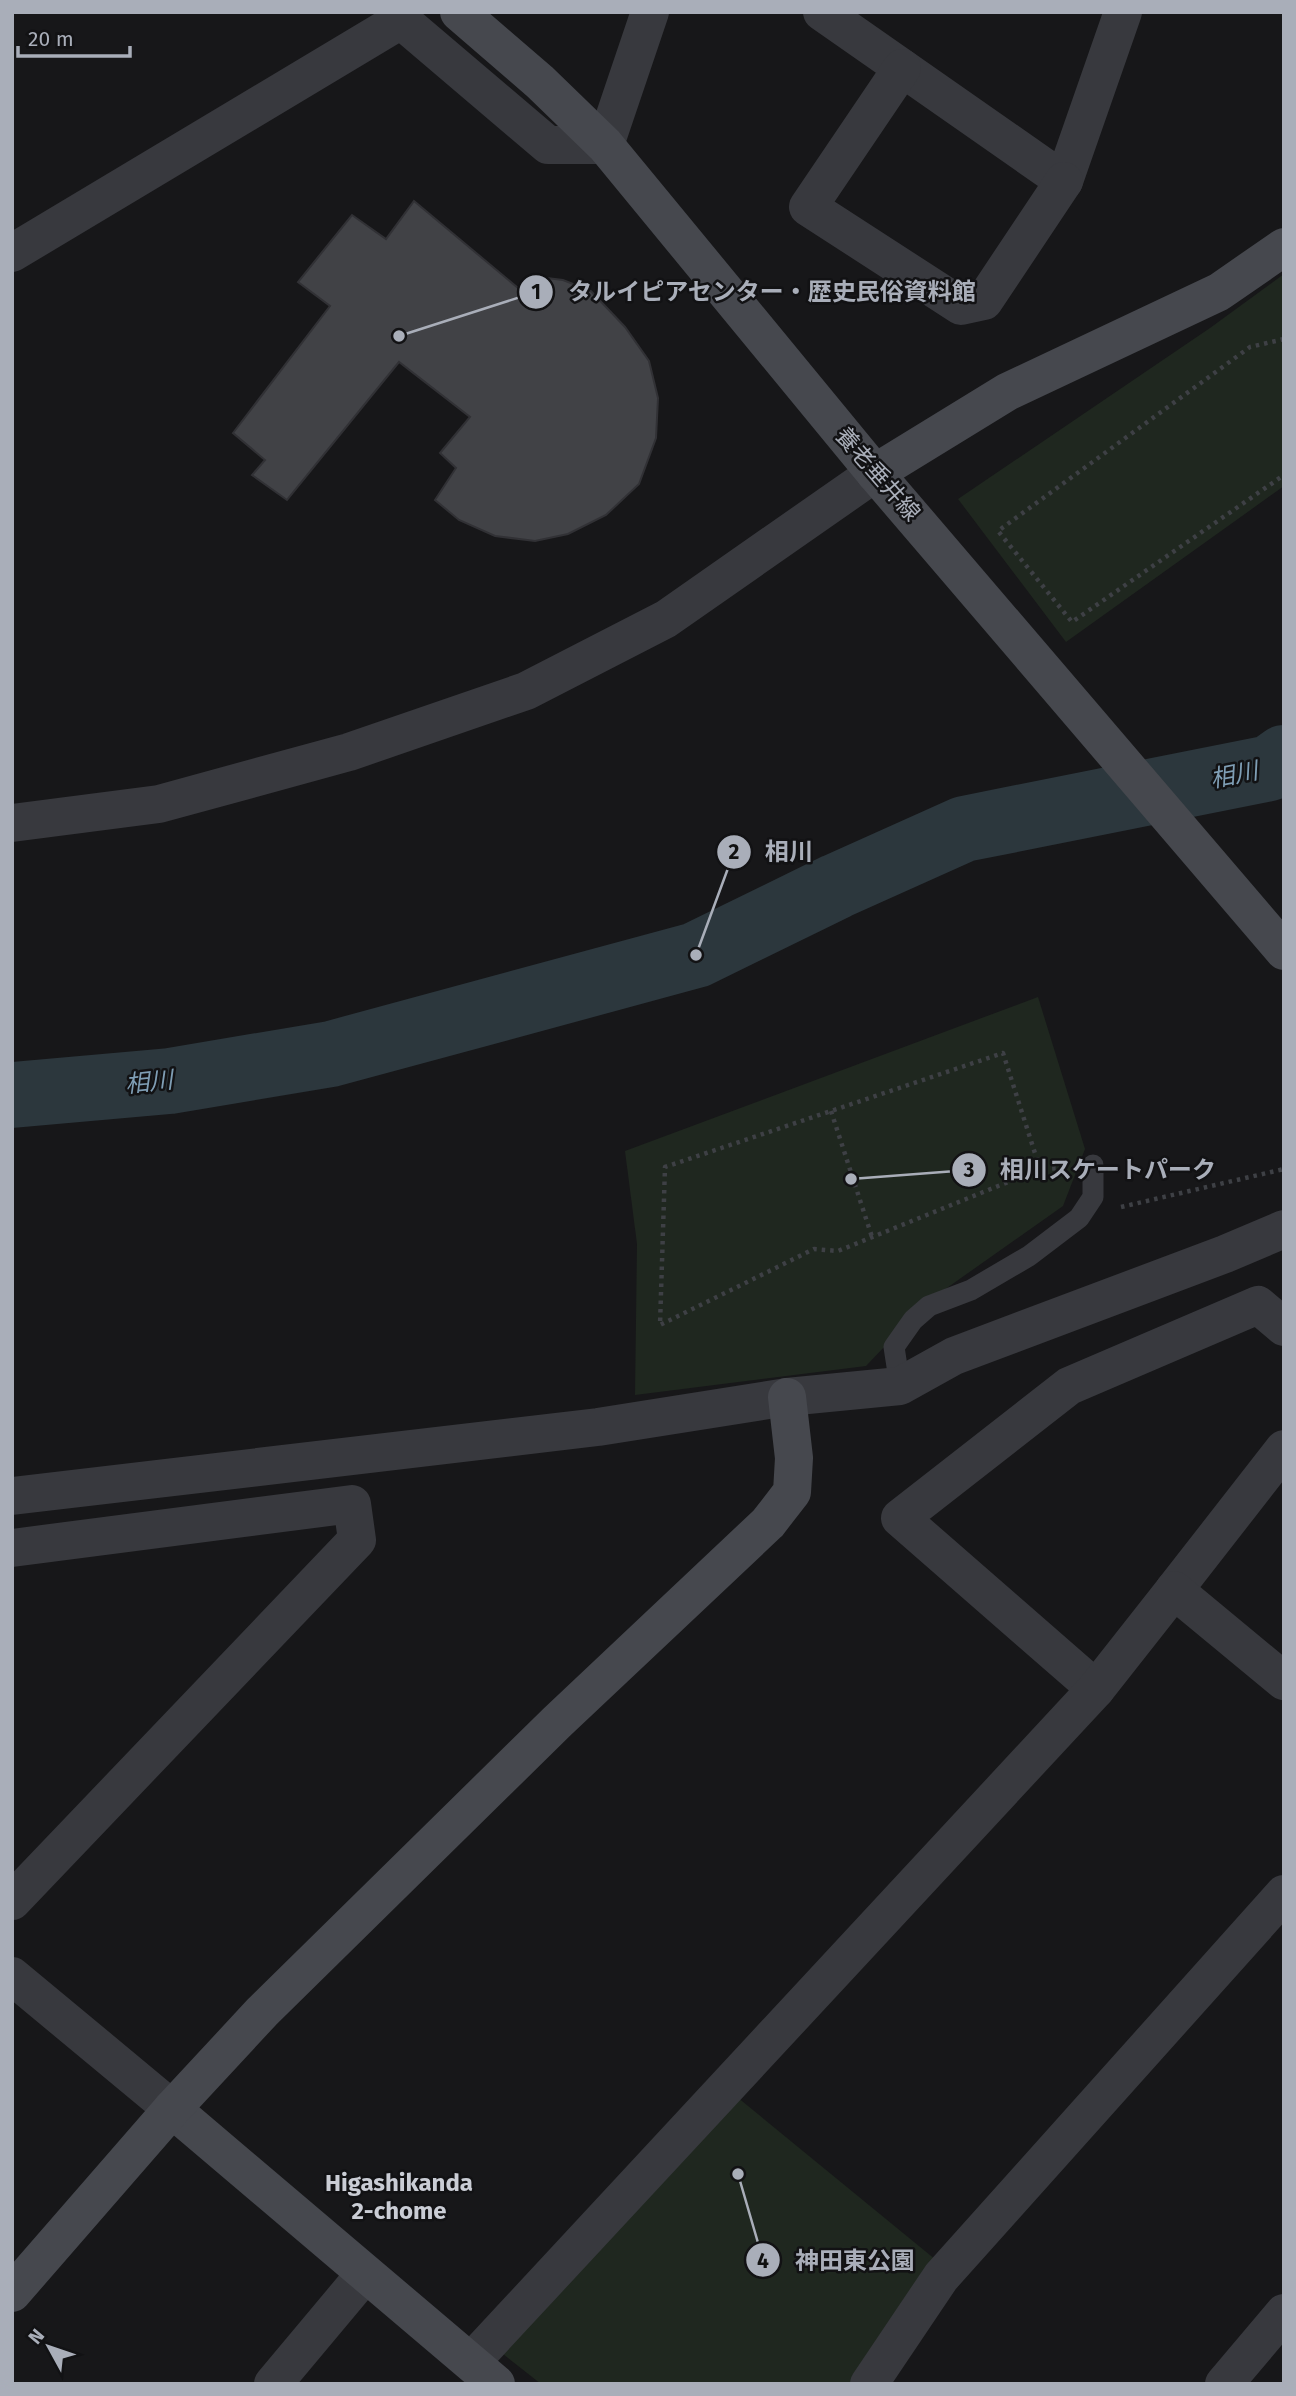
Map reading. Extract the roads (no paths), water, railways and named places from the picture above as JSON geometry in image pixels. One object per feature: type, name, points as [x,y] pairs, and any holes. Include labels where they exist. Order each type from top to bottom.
[{"type":"street","name":"養老垂井線","points":[[459,12],[540,82],[605,145],[875,473],[1284,951]]},
{"type":"street","points":[[12,253],[401,20],[548,145],[605,145],[650,12]]},
{"type":"street","points":[[822,12],[1064,181]]},
{"type":"street","points":[[902,68],[808,207],[961,306],[984,301],[1064,181],[1123,12]]},
{"type":"street","points":[[12,823],[159,804],[349,752],[526,691],[666,619],[875,473],[1007,392],[1220,292],[1284,247]]},
{"type":"street","points":[[12,1496],[598,1427],[787,1397],[900,1386],[954,1356],[1225,1255],[1284,1229]]},
{"type":"street","points":[[1096,1689],[900,1518],[1069,1385],[1258,1305],[1284,1327]]},
{"type":"street","points":[[12,2293],[172,2109],[262,2012],[557,1722],[768,1523],[792,1492],[794,1458],[787,1397]]},
{"type":"street","points":[[12,1976],[483,2373],[1096,1689],[1284,1449]]},
{"type":"street","points":[[12,1548],[352,1504],[357,1541],[12,1902]]},
{"type":"street","points":[[1174,1590],[1284,1681]]},
{"type":"street","points":[[869,2384],[942,2277],[1284,1894]]},
{"type":"street","points":[[273,2384],[365,2274]]},
{"type":"street","points":[[1224,2384],[1284,2313]]},
{"type":"lane","points":[[900,1386],[894,1347],[913,1320],[929,1307],[971,1290],[1029,1256],[1079,1218],[1093,1197],[1093,1165]]},
{"type":"waterway","name":"相川","points":[[12,1095],[170,1081],[331,1054],[696,955],[837,886],[964,829],[1270,768],[1284,758]]},
{"type":"place","name":"タルイピアセンター・歴史民俗資料館","points":[[399,336]]},
{"type":"place","name":"相川","points":[[696,955]]},
{"type":"place","name":"相川スケートパーク","points":[[851,1179]]},
{"type":"place","name":"神田東公園","points":[[738,2174]]},
{"type":"district","name":"Higashikanda 2-chome","points":[[399,2197]]}]
